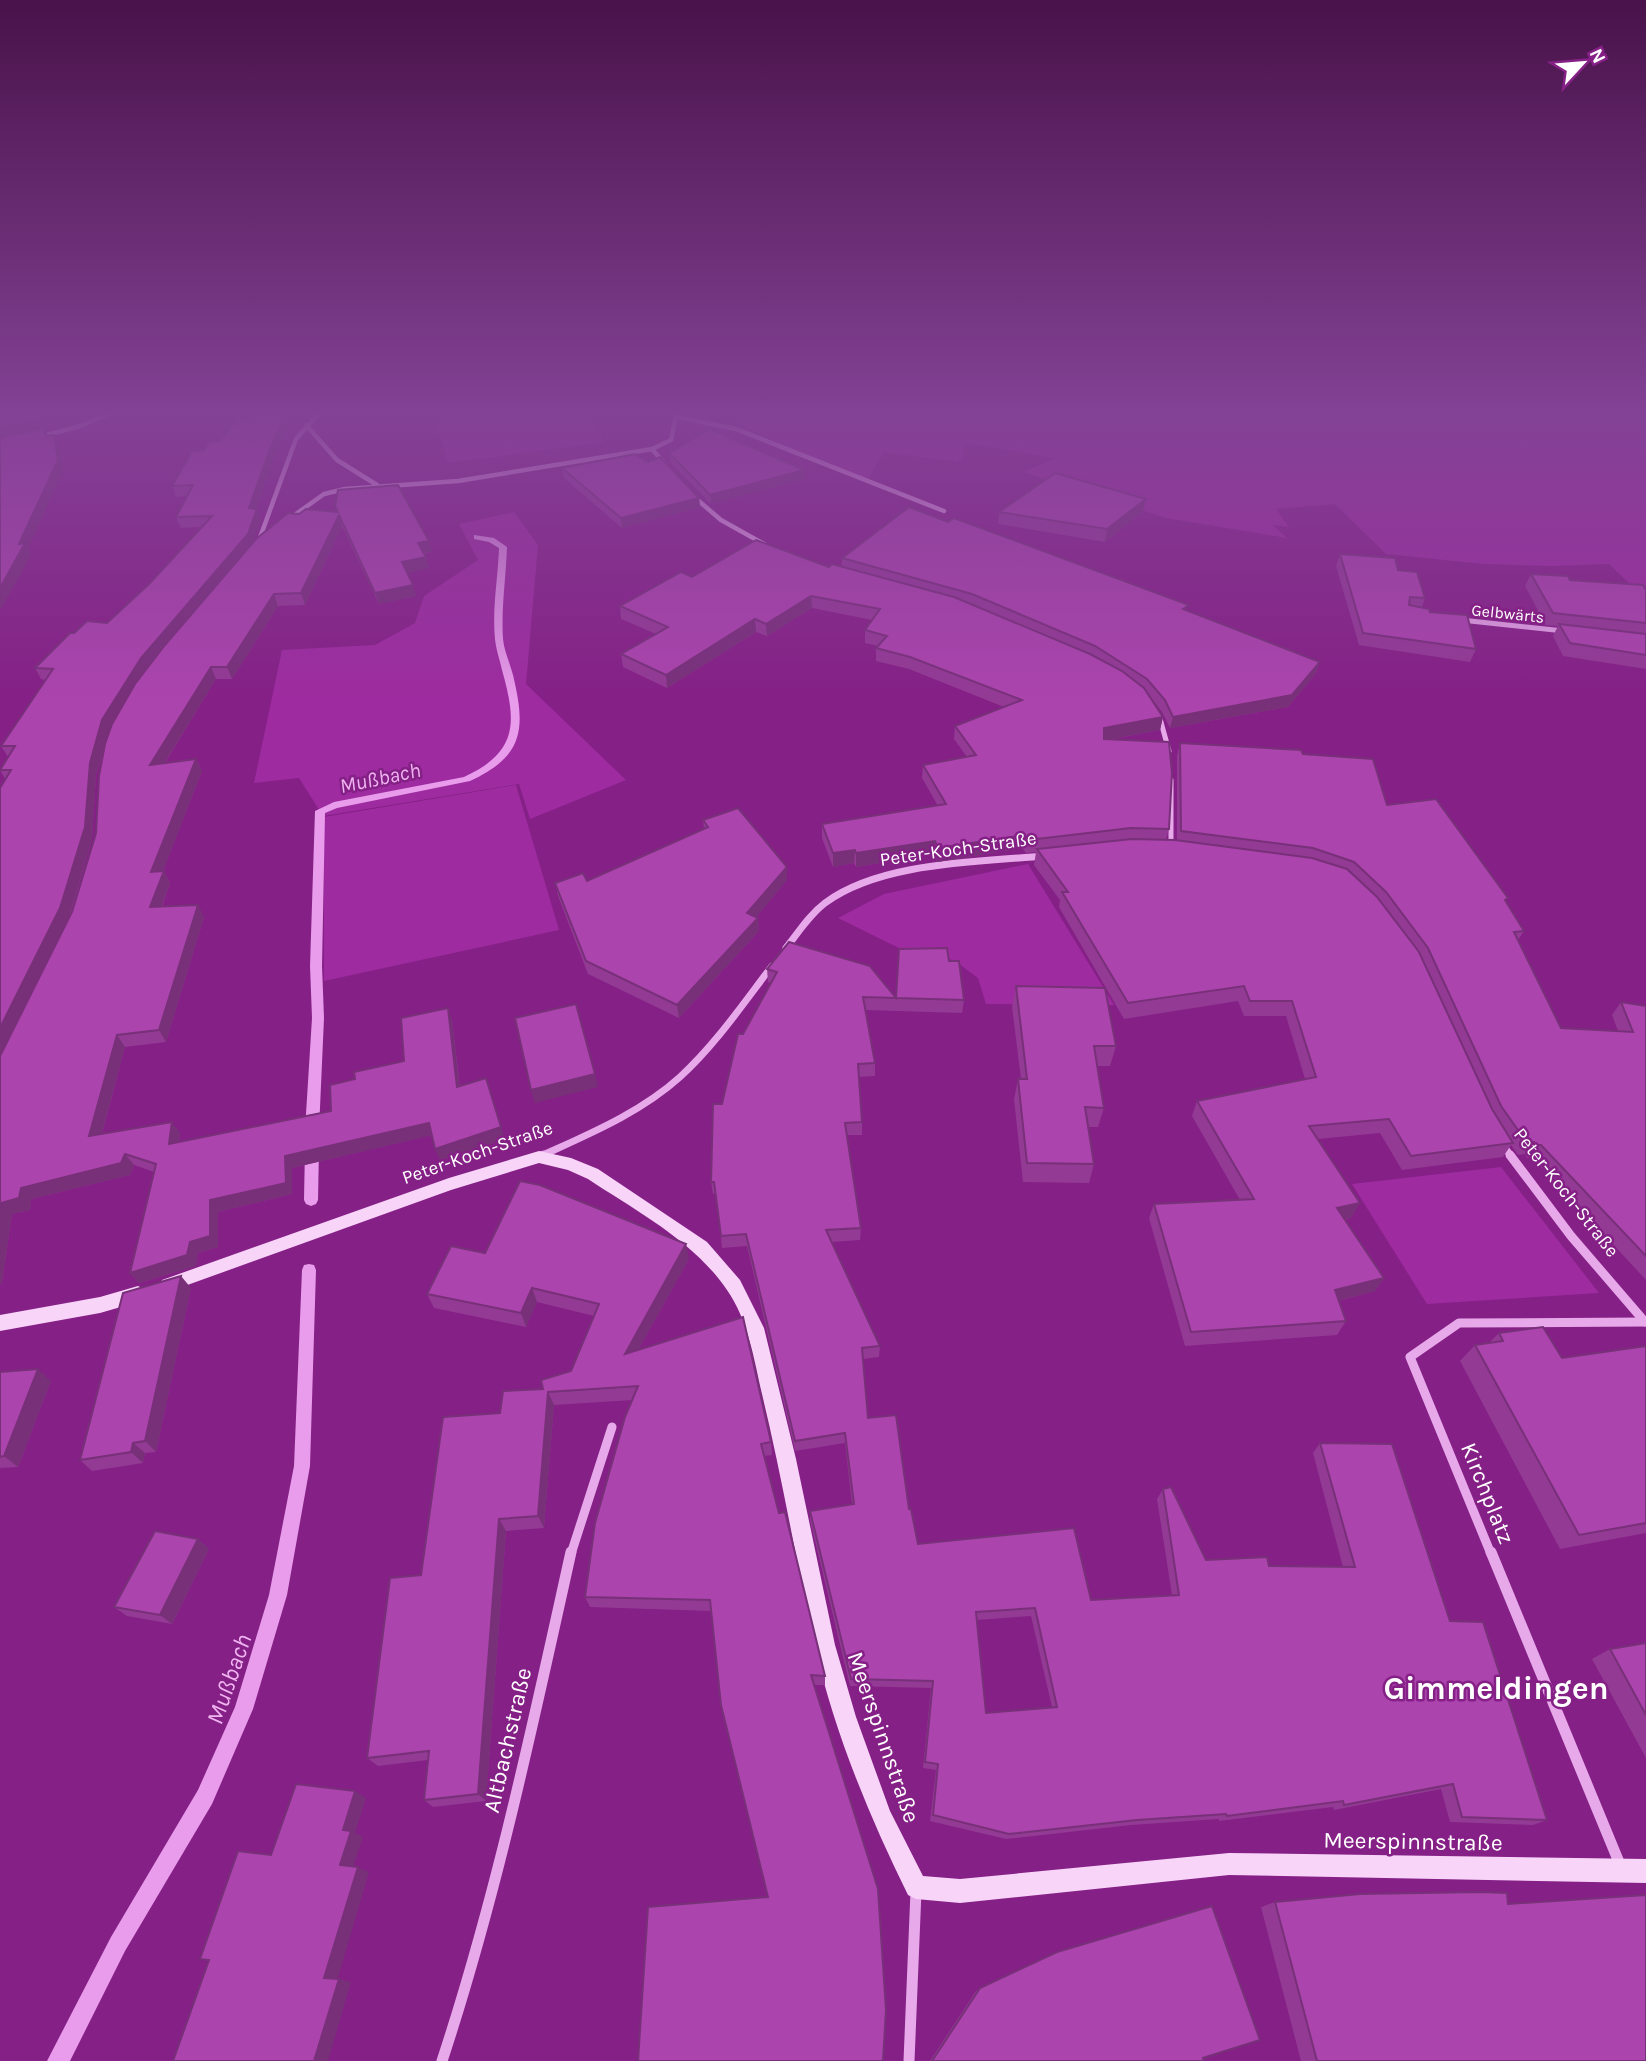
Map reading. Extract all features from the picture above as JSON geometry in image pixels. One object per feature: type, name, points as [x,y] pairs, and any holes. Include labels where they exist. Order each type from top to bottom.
[{"type":"street","points":[[266,538],[256,547],[271,506]]},
{"type":"street","points":[[286,521],[304,506]]},
{"type":"street","points":[[706,506],[721,520],[765,545]]},
{"type":"street","points":[[932,506],[944,511]]},
{"type":"street","name":"Gelbwärts","points":[[1448,618],[1565,632]]},
{"type":"street","points":[[1152,706],[1166,733],[1170,757]]},
{"type":"street","points":[[1170,770],[1171,849]]},
{"type":"street","points":[[1160,849],[1184,851]]},
{"type":"street","name":"Peter-Koch-Straße","points":[[0,1323],[100,1305],[166,1286],[449,1184],[539,1157],[632,1111],[694,1064],[816,911],[829,901],[870,883],[913,872],[1049,856]]},
{"type":"street","name":"Peter-Koch-Straße","points":[[1500,1141],[1578,1245],[1646,1322]]},
{"type":"street","name":"Meerspinnstraße","points":[[539,1157],[571,1164],[593,1174],[679,1232],[701,1248],[722,1269],[745,1304],[755,1328],[772,1395],[825,1645],[845,1717],[881,1816],[916,1887],[960,1891],[1229,1864],[1634,1871]]},
{"type":"street","name":"Kirchplatz","points":[[1634,1871],[1410,1357],[1459,1323],[1646,1322]]},
{"type":"street","name":"Altbachstraße","points":[[442,2061],[473,1967],[493,1889],[573,1545],[611,1427]]},
{"type":"street","points":[[909,2061],[916,1887]]},
{"type":"shaded area","points":[[1129,506],[1309,506],[1276,509],[1289,527],[1273,525],[1287,538],[1166,518]]},
{"type":"shaded area","points":[[1337,506],[1646,506],[1646,599],[1609,564],[1483,564],[1386,554]]},
{"type":"shaded area","points":[[514,512],[538,545],[526,684],[626,780],[530,819],[519,784],[323,816],[299,778],[254,783],[282,650],[375,645],[415,623],[424,596],[478,560],[459,524]]},
{"type":"shaded area","points":[[516,785],[559,930],[324,981],[324,817]]},
{"type":"shaded area","points":[[1028,864],[1114,1005],[986,1004],[978,978],[954,960],[913,955],[838,918],[884,894]]},
{"type":"shaded area","points":[[1501,1167],[1599,1293],[1427,1304],[1352,1184]]},
{"type":"building","points":[[0,506],[37,506],[19,544],[25,543],[0,588]]},
{"type":"building","points":[[182,506],[250,506],[257,509],[248,534],[141,658],[102,720],[90,763],[85,827],[60,908],[0,1028],[0,788],[11,770],[0,770],[15,746],[1,746],[53,669],[35,668],[70,633],[74,633],[87,621],[107,623],[149,584],[212,516],[176,517]]},
{"type":"building","points":[[335,506],[410,506],[429,541],[418,543],[426,557],[402,562],[413,585],[375,593],[339,515],[301,593],[274,594],[227,667],[211,667],[150,765],[196,759],[151,872],[164,871],[150,907],[198,905],[159,1030],[117,1035],[89,1136],[172,1122],[169,1144],[331,1111],[330,1085],[355,1079],[354,1072],[404,1061],[401,1018],[448,1008],[457,1087],[486,1078],[501,1127],[435,1149],[429,1123],[285,1156],[286,1183],[210,1200],[210,1236],[190,1242],[187,1255],[130,1273],[156,1164],[125,1154],[121,1163],[21,1188],[19,1198],[1,1203],[0,1210],[0,1056],[72,912],[96,833],[99,776],[105,744],[112,724],[135,684],[256,539],[288,513],[299,514],[306,509],[338,512]]},
{"type":"building","points":[[607,506],[667,506],[621,518]]},
{"type":"building","points":[[1007,506],[1137,506],[1107,529],[999,512]]},
{"type":"building","points":[[909,507],[948,522],[954,518],[1189,605],[1183,609],[1320,662],[1292,695],[1173,717],[1165,700],[1147,679],[1095,646],[972,594],[842,558]]},
{"type":"building","points":[[756,540],[829,567],[832,564],[954,597],[1090,654],[1122,671],[1144,688],[1163,717],[1104,728],[1104,739],[1169,742],[1172,773],[1169,829],[1131,828],[1028,840],[1024,835],[938,848],[935,841],[856,853],[855,850],[833,853],[822,824],[946,804],[923,765],[976,755],[955,726],[1022,700],[910,657],[876,648],[887,636],[865,630],[880,609],[811,596],[766,624],[755,619],[666,675],[621,654],[668,627],[620,606],[681,572],[692,577]]},
{"type":"building","points":[[1340,554],[1395,558],[1398,570],[1417,572],[1425,598],[1410,597],[1409,605],[1429,609],[1430,612],[1467,615],[1476,649],[1363,633]]},
{"type":"building","points":[[1531,574],[1568,576],[1570,580],[1643,585],[1646,590],[1646,623],[1553,613]]},
{"type":"building","points":[[1559,624],[1646,634],[1646,655],[1570,643]]},
{"type":"building","points":[[1180,743],[1301,750],[1303,754],[1373,759],[1387,805],[1436,799],[1508,898],[1505,900],[1524,931],[1514,932],[1561,1028],[1633,1032],[1621,1002],[1646,1006],[1646,1256],[1541,1145],[1527,1143],[1501,1106],[1428,948],[1386,892],[1354,862],[1313,848],[1181,831]]},
{"type":"building","points":[[738,808],[787,867],[747,913],[758,918],[677,1005],[586,961],[555,883],[583,873],[587,881],[708,827],[703,820]]},
{"type":"building","points":[[1132,839],[1175,840],[1312,858],[1347,869],[1377,897],[1419,952],[1492,1109],[1513,1143],[1411,1156],[1389,1119],[1309,1126],[1360,1203],[1337,1208],[1384,1278],[1335,1290],[1346,1321],[1191,1332],[1154,1204],[1254,1199],[1197,1101],[1316,1077],[1292,1001],[1250,1001],[1244,986],[1128,1003],[1062,892],[1068,892],[1037,849]]},
{"type":"building","points":[[789,942],[870,966],[896,998],[863,997],[875,1063],[858,1064],[862,1122],[845,1123],[861,1228],[826,1230],[880,1346],[862,1348],[868,1418],[896,1415],[909,1509],[918,1544],[1074,1528],[1091,1600],[1179,1595],[1163,1489],[1171,1487],[1206,1560],[1267,1557],[1269,1566],[1355,1567],[1320,1443],[1392,1444],[1450,1621],[1483,1622],[1547,1820],[1462,1817],[1453,1784],[1344,1805],[1343,1801],[1227,1816],[1137,1820],[1009,1834],[933,1815],[938,1764],[925,1762],[933,1681],[851,1679],[810,1511],[854,1504],[845,1433],[795,1441],[746,1234],[721,1236],[714,1182],[711,1182],[713,1104],[722,1104],[738,1034],[743,1034],[777,972],[767,969]],"holes":[[[1035,1608],[1057,1707],[986,1713],[976,1612]]]},
{"type":"building","points":[[947,948],[949,961],[959,961],[964,1000],[896,998],[899,949]]},
{"type":"building","points":[[1016,986],[1105,988],[1116,1046],[1094,1046],[1104,1108],[1085,1107],[1094,1164],[1027,1163],[1018,1079],[1027,1079]]},
{"type":"building","points":[[576,1004],[595,1074],[531,1090],[515,1018]]},
{"type":"building","points":[[520,1181],[540,1185],[686,1244],[625,1354],[743,1317],[771,1442],[761,1444],[779,1513],[785,1512],[825,1676],[811,1675],[878,1889],[886,2010],[883,2061],[638,2061],[648,1907],[768,1897],[721,1705],[710,1600],[585,1597],[595,1523],[625,1417],[638,1386],[548,1392],[538,1516],[499,1519],[478,1794],[424,1800],[429,1751],[367,1758],[390,1578],[421,1575],[443,1417],[500,1413],[503,1391],[543,1389],[541,1380],[571,1371],[599,1304],[532,1288],[521,1313],[427,1294],[451,1246],[485,1253]]},
{"type":"building","points":[[181,1276],[145,1441],[133,1443],[131,1452],[80,1460],[123,1293]]},
{"type":"building","points":[[1543,1327],[1562,1358],[1646,1346],[1646,1523],[1579,1535],[1475,1345],[1503,1341],[1499,1333]]},
{"type":"building","points":[[38,1369],[4,1456],[0,1457],[0,1372]]},
{"type":"building","points":[[155,1531],[198,1539],[160,1615],[114,1607]]},
{"type":"building","points":[[1646,1643],[1646,1715],[1610,1649]]},
{"type":"building","points":[[296,1784],[355,1791],[343,1830],[351,1831],[340,1865],[358,1867],[324,1978],[339,1979],[314,2061],[173,2061],[209,1960],[200,1959],[238,1851],[271,1855]]},
{"type":"building","points":[[1507,1893],[1508,1904],[1646,1895],[1646,2061],[1317,2061],[1275,1902],[1360,1894]]},
{"type":"building","points":[[1212,1906],[1260,2040],[1203,2058],[1204,2061],[932,2061],[980,1988],[1057,1952]]},
{"type":"waterway","name":"Mußbach","points":[[312,1130],[318,1018],[316,966],[320,811],[334,805],[467,779],[485,771],[498,761],[513,739],[515,710],[499,638],[503,547],[491,540],[477,537]]},
{"type":"waterway","name":"Mußbach","points":[[311,1200],[312,1148]]},
{"type":"waterway","name":"Mußbach","points":[[58,2061],[118,1944],[205,1797],[244,1709],[278,1595],[302,1466],[309,1270]]},
{"type":"district","name":"Gimmeldingen","points":[[1496,1688]]}]
